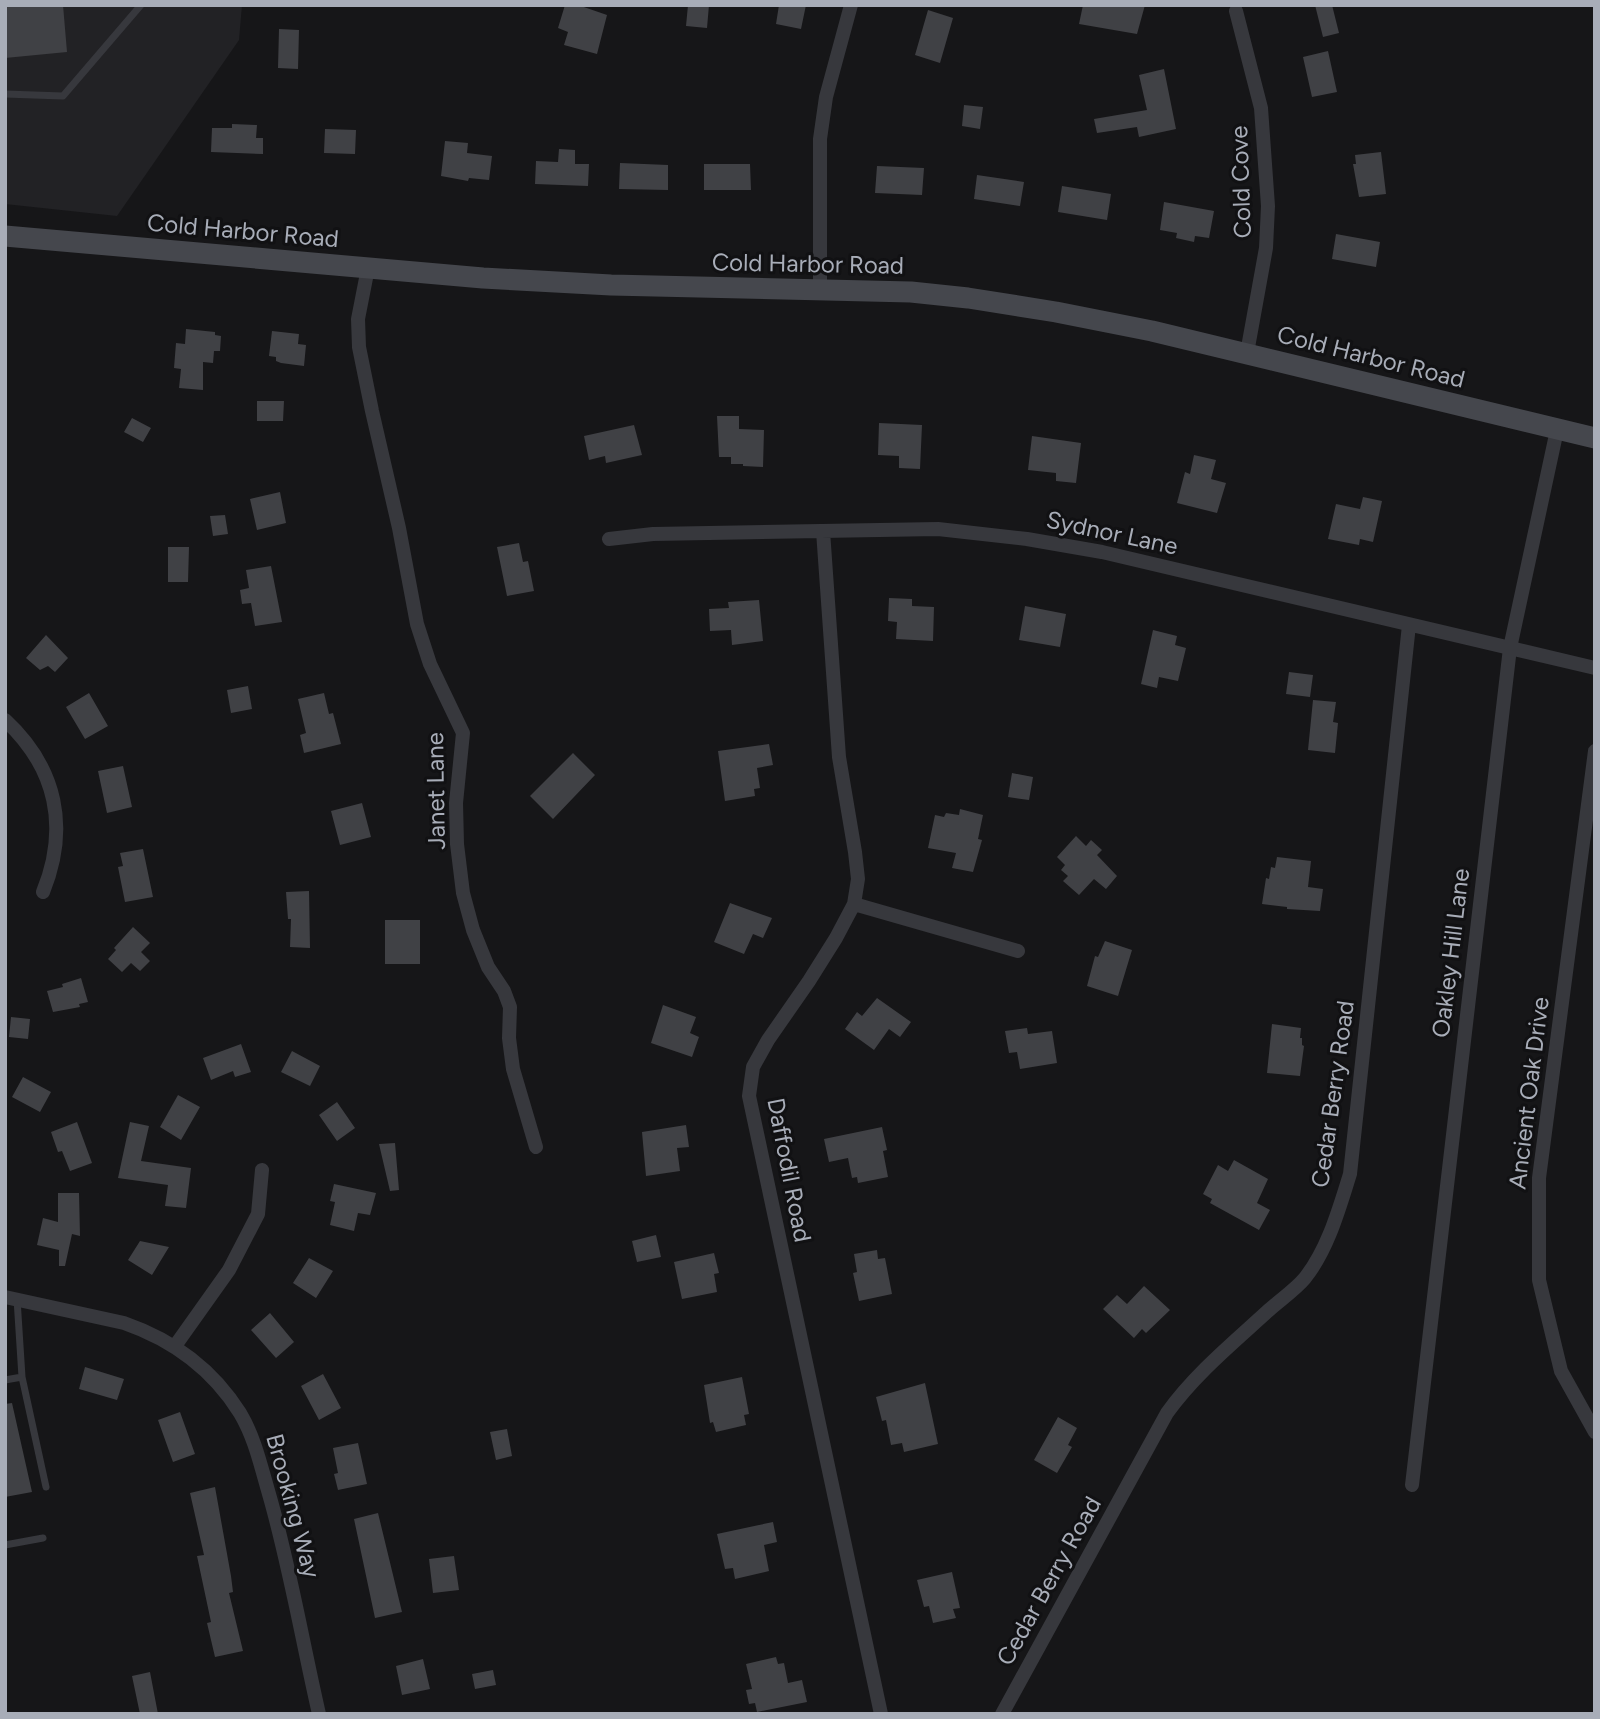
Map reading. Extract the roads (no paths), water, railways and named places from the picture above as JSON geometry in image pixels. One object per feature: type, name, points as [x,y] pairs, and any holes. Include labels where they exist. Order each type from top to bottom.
[{"type":"main road","name":"Cold Harbor Road","points":[[5,236],[483,278],[611,285],[911,292],[968,298],[1070,314],[1247,353],[1595,438]]},
{"type":"street","points":[[820,289],[820,138],[826,97],[851,5]]},
{"type":"street","name":"Cold Cove","points":[[1236,11],[1261,108],[1268,206],[1265,257],[1247,353]]},
{"type":"street","name":"Janet Lane","points":[[368,268],[358,319],[359,347],[372,411],[399,528],[417,624],[430,664],[463,733],[456,803],[457,844],[463,892],[472,930],[510,1007],[509,1038],[513,1069],[536,1147]]},
{"type":"street","name":"Oakley Hill Lane","points":[[1412,1485],[1510,648],[1557,430]]},
{"type":"street","name":"Sydnor Lane","points":[[609,539],[653,534],[938,529],[1027,539],[1102,552],[1595,668]]},
{"type":"street","name":"Daffodil Road","points":[[822,531],[839,757],[858,879],[854,904],[830,949],[753,1067],[749,1096],[881,1714]]},
{"type":"street","name":"Cedar Berry Road","points":[[1002,1714],[1167,1413],[1181,1393],[1305,1277],[1328,1238],[1341,1205],[1350,1174],[1409,625]]},
{"type":"street","points":[[5,720],[30,749],[45,774],[53,797],[58,822],[57,846],[52,870],[43,892]]},
{"type":"street","name":"Ancient Oak Drive","points":[[1595,751],[1539,1178],[1539,1280],[1561,1371],[1595,1432]]},
{"type":"street","points":[[854,904],[1017,951]]},
{"type":"street","points":[[175,1346],[229,1270],[258,1214],[262,1170]]},
{"type":"street","name":"Brooking Way","points":[[11,1298],[142,1329],[175,1346],[203,1367],[224,1389],[252,1435],[280,1532],[319,1714]]},
{"type":"lane","points":[[5,94],[63,96],[141,5]]},
{"type":"lane","points":[[11,1298],[22,1377],[46,1487]]},
{"type":"lane","points":[[5,1380],[22,1377]]},
{"type":"lane","points":[[5,1545],[43,1538]]}]
